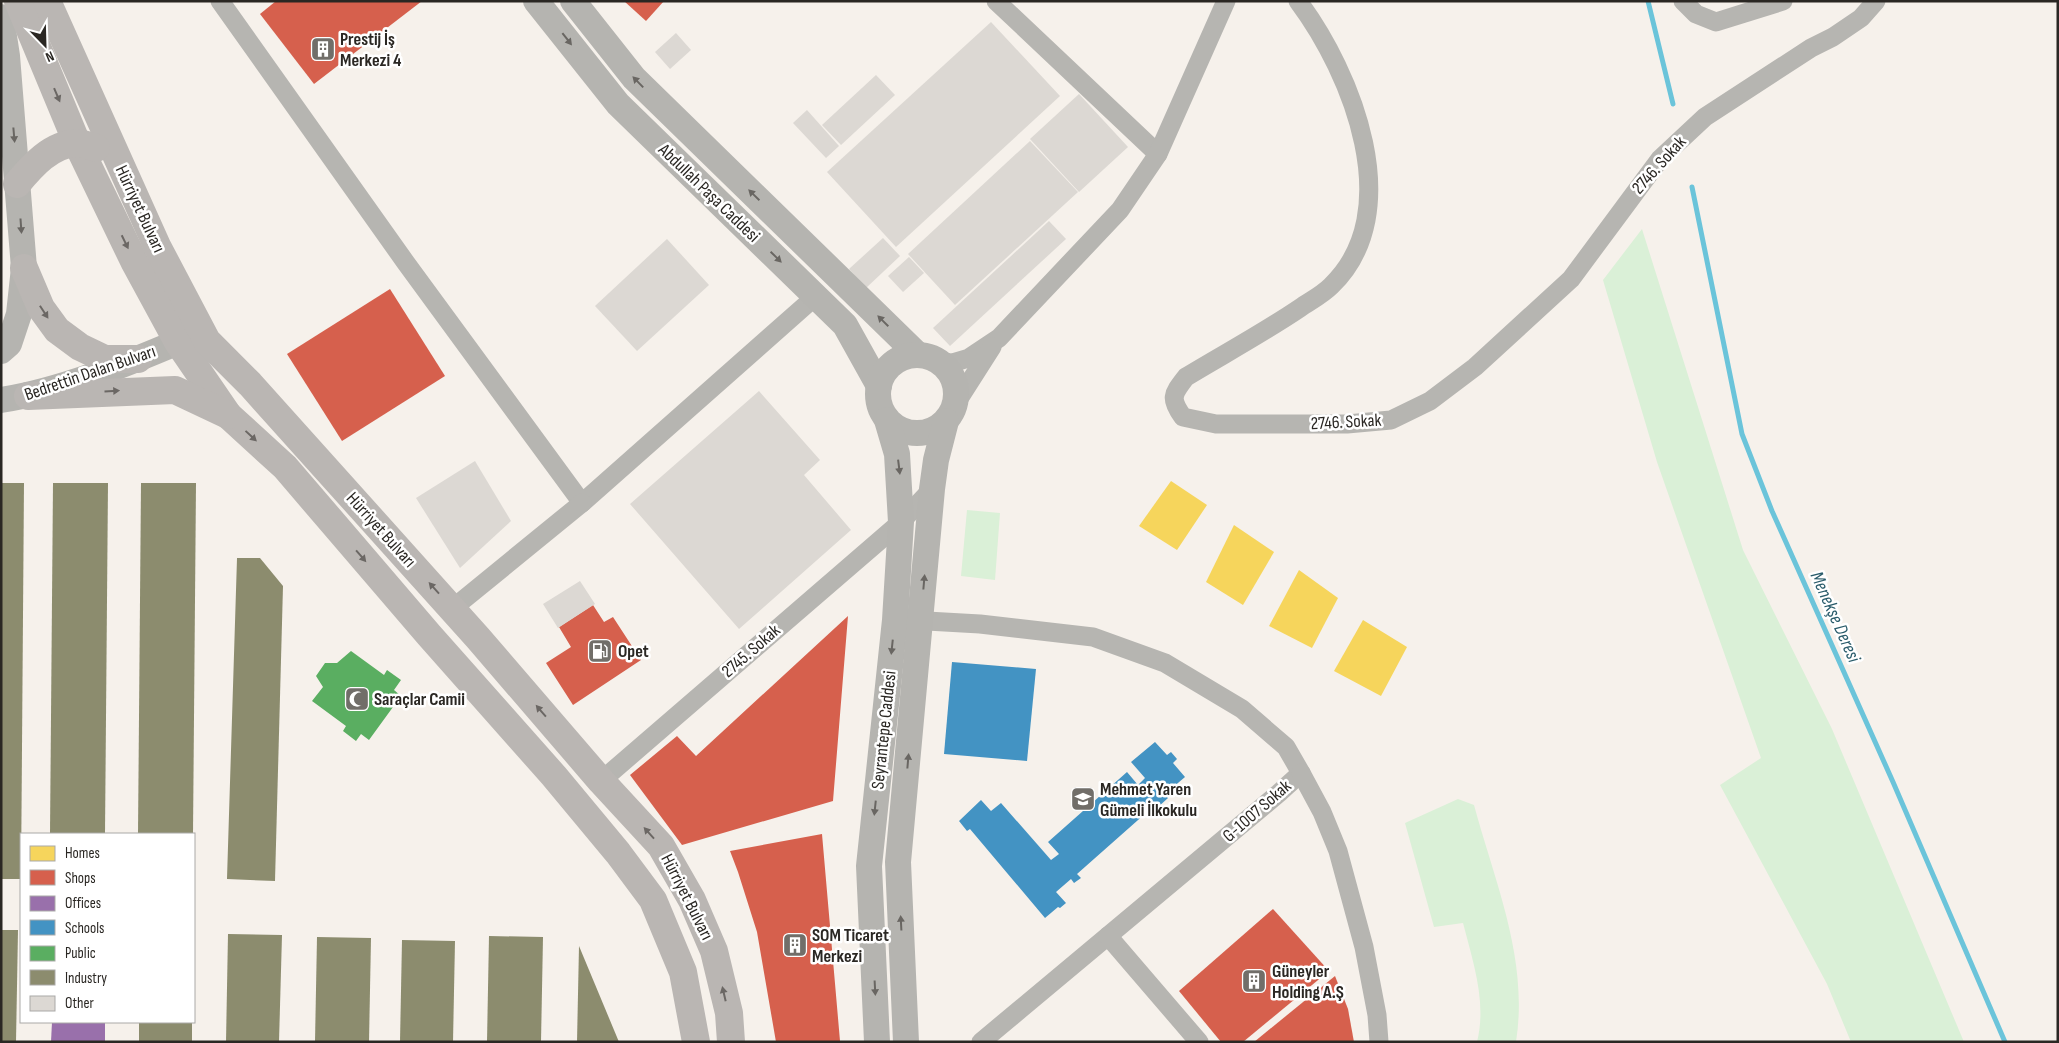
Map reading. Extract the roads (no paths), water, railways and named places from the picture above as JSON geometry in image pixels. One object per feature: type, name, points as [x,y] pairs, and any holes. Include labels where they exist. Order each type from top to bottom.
[{"type":"main road","name":"Hürriyet Bulvarı","points":[[18,1],[77,143],[134,261],[178,342],[228,414],[285,467],[618,853],[654,900],[683,972],[696,1042]]},
{"type":"main road","name":"Hürriyet Bulvarı","points":[[47,1],[157,246],[207,341],[250,384],[452,609],[601,781],[661,846],[692,900],[714,951],[729,1013],[730,1042]]},
{"type":"main road","name":"Abdullah Paşa Caddesi","points":[[536,1],[618,104],[845,325],[878,386]]},
{"type":"main road","name":"Abdullah Paşa Caddesi","points":[[573,1],[634,78],[929,359]]},
{"type":"main road","points":[[1,17],[7,56],[24,268],[19,314],[9,344],[1,351]]},
{"type":"main road","points":[[18,184],[32,165],[54,150],[77,143],[114,153]]},
{"type":"main road","points":[[24,268],[41,308],[57,330],[80,347],[104,359],[138,359]]},
{"type":"main road","points":[[178,342],[186,338],[192,327],[192,313]]},
{"type":"main road","name":"Bedrettin Dalan Bulvarı","points":[[1,400],[28,396],[138,359],[178,342]]},
{"type":"main road","points":[[904,357],[929,359],[953,377],[956,386],[950,413],[937,428],[916,433],[906,432],[887,420],[881,410],[878,386],[892,364],[904,357]]},
{"type":"main road","points":[[28,396],[175,390],[228,414]]},
{"type":"main road","name":"Seyrantepe Caddesi","points":[[906,1042],[898,862],[932,489],[936,460],[950,413]]},
{"type":"main road","name":"Seyrantepe Caddesi","points":[[877,1042],[869,866],[895,620],[901,522],[900,476],[897,454],[887,420]]},
{"type":"street","points":[[220,1],[401,255],[582,503]]},
{"type":"street","points":[[996,1],[1158,154]]},
{"type":"street","points":[[950,413],[998,338],[1120,210],[1158,154],[1226,1]]},
{"type":"street","name":"2746. Sokak","points":[[1298,1],[1313,21],[1329,50],[1354,108],[1367,158],[1370,198],[1364,231],[1351,263],[1330,287],[1186,377],[1174,392],[1174,404],[1183,417],[1216,424],[1347,424],[1391,420],[1430,401],[1475,367],[1571,279],[1660,159],[1705,117],[1811,48],[1833,38],[1861,18],[1876,1]]},
{"type":"street","points":[[1683,1],[1696,14],[1716,22],[1783,1]]},
{"type":"street","points":[[452,609],[582,503],[816,296]]},
{"type":"street","points":[[929,359],[952,363],[969,358],[998,338]]},
{"type":"street","name":"2745. Sokak","points":[[601,781],[901,522],[932,489]]},
{"type":"street","name":"G-1007 Sokak","points":[[895,620],[980,624],[1093,637],[1165,663],[1242,709],[1286,748],[1301,773],[1280,793],[981,1042]]},
{"type":"street","points":[[1301,773],[1322,812],[1338,851],[1364,948],[1377,1015],[1379,1042]]},
{"type":"street","points":[[1108,936],[1199,1042]]},
{"type":"waterway","name":"Menekşe Deresi","points":[[1648,1],[1673,104]]},
{"type":"waterway","name":"Menekşe Deresi","points":[[1692,187],[1742,434],[1772,511],[1893,782],[2005,1042]]},
{"type":"place","name":"Prestij İş Merkezi 4","points":[[323,49]]},
{"type":"place","name":"Opet","points":[[600,651]]},
{"type":"place","name":"Saraçlar Camii","points":[[357,699]]},
{"type":"place","name":"Mehmet Yaren Gümeli İlkokulu","points":[[1083,799]]},
{"type":"place","name":"SOM Ticaret Merkezi","points":[[795,945]]},
{"type":"place","name":"Güneyler Holding A.Ş","points":[[1254,981]]}]
